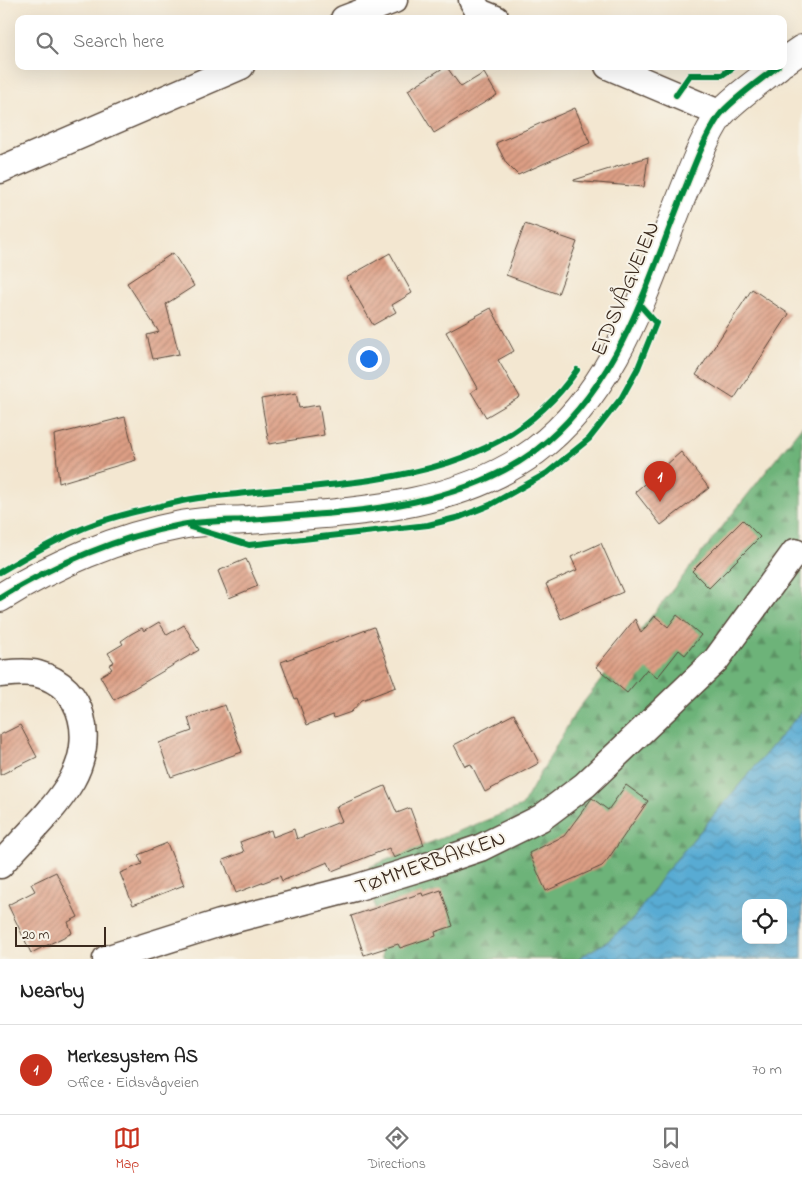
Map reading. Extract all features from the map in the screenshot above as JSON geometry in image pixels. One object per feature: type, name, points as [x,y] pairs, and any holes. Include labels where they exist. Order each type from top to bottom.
[{"type":"main road","points":[[787,59],[802,49]]},
{"type":"main road","name":"EIDSVÅGVEIEN","points":[[0,598],[72,560],[147,533],[183,525],[320,514],[417,502],[484,480],[534,451],[573,415],[593,393],[616,356],[640,304],[693,168],[721,114],[773,70]]},
{"type":"street","points":[[355,15],[394,0]]},
{"type":"street","points":[[472,0],[479,12],[486,15]]},
{"type":"street","points":[[0,170],[232,70]]},
{"type":"street","points":[[617,70],[721,114]]},
{"type":"street","name":"TØMMERBAKKEN","points":[[106,959],[220,923],[355,888],[430,865],[480,848],[541,818],[584,785],[716,660],[794,552]]},
{"type":"street","points":[[0,674],[37,674],[61,684],[70,691],[78,703],[83,718],[84,738],[81,757],[69,785],[0,865]]},
{"type":"green space","points":[[802,426],[802,711],[664,874],[634,918],[608,941],[577,959],[382,959],[369,867],[522,806],[575,713]]},
{"type":"water","points":[[802,711],[802,959],[577,959],[608,941],[634,918],[664,874]]},
{"type":"building","points":[[440,70],[449,70],[461,87],[484,73],[497,95],[434,133],[408,90]]},
{"type":"building","points":[[575,108],[590,143],[518,175],[506,163],[496,143]]},
{"type":"building","points":[[648,157],[644,187],[574,181],[574,180]]},
{"type":"building","points":[[525,224],[577,242],[558,294],[506,275]]},
{"type":"building","points":[[173,253],[194,286],[166,304],[179,354],[153,359],[147,335],[159,332],[127,283]]},
{"type":"building","points":[[390,253],[412,293],[392,305],[396,312],[373,325],[346,278]]},
{"type":"building","points":[[752,289],[789,314],[734,399],[696,375]]},
{"type":"building","points":[[491,308],[514,351],[498,360],[520,397],[486,417],[471,392],[477,388],[446,332]]},
{"type":"building","points":[[296,393],[299,408],[319,405],[324,435],[269,444],[261,399]]},
{"type":"building","points":[[125,417],[136,460],[59,483],[54,435]]},
{"type":"building","points":[[681,452],[709,488],[661,525],[635,492]]},
{"type":"building","points":[[743,520],[760,537],[709,588],[692,571]]},
{"type":"building","points":[[601,543],[623,592],[561,619],[546,584],[577,570],[571,557]]},
{"type":"building","points":[[246,559],[258,586],[229,598],[218,571]]},
{"type":"building","points":[[677,615],[701,635],[685,655],[679,650],[657,678],[647,669],[627,693],[596,667],[635,619],[641,633],[655,616],[668,627]]},
{"type":"building","points":[[159,622],[167,635],[184,625],[199,650],[114,700],[100,676],[112,669],[109,665],[114,662],[108,653],[123,644],[121,641],[131,634],[142,628],[144,631]]},
{"type":"building","points":[[374,627],[396,687],[362,700],[351,712],[334,718],[333,715],[307,725],[281,662]]},
{"type":"building","points":[[225,705],[242,752],[171,777],[159,743],[192,731],[188,718]]},
{"type":"building","points":[[514,714],[539,763],[485,792],[471,764],[465,766],[454,745]]},
{"type":"building","points":[[20,725],[37,757],[0,775],[0,735]]},
{"type":"building","points":[[626,785],[648,801],[608,859],[602,866],[546,891],[529,853],[564,836],[592,798],[608,810]]},
{"type":"building","points":[[385,786],[397,813],[410,808],[424,845],[394,858],[389,848],[332,871],[328,862],[282,881],[280,876],[236,893],[223,860],[244,852],[240,842],[271,830],[273,837],[294,829],[297,839],[342,821],[336,807]]},
{"type":"building","points":[[167,843],[184,885],[133,905],[120,873],[142,864],[138,855]]},
{"type":"building","points":[[56,872],[78,917],[68,922],[72,933],[31,953],[8,905],[35,891],[31,884]]},
{"type":"building","points":[[441,890],[453,926],[435,932],[436,936],[400,948],[398,944],[364,955],[351,916],[422,893],[423,896]]},
{"type":"cycle path","points":[[676,95],[690,75],[722,75],[729,70]]},
{"type":"cycle path","points":[[0,598],[42,574],[87,553],[157,530],[214,521],[322,514],[397,505],[434,497],[469,486],[503,471],[535,451],[564,426],[588,398],[608,367],[641,301],[699,155],[719,116],[738,97],[773,70]]},
{"type":"cycle path","points":[[190,527],[249,545],[428,525],[460,517],[490,505],[547,473],[589,439],[622,397],[638,368],[656,323],[640,305]]},
{"type":"cycle path","points":[[0,572],[57,540],[102,521],[129,513],[198,498],[384,478],[428,469],[470,455],[510,435],[546,407],[577,370]]},
{"type":"place","name":"Merkesystem AS","points":[[660,502]]}]
